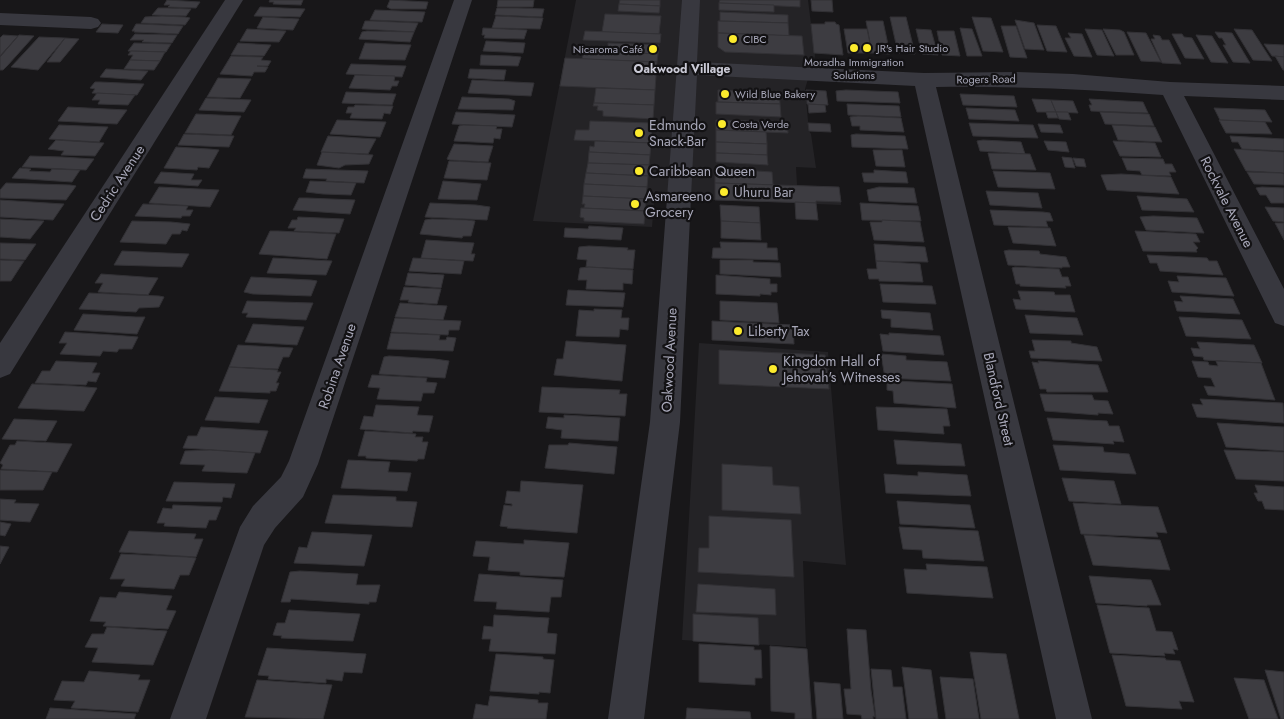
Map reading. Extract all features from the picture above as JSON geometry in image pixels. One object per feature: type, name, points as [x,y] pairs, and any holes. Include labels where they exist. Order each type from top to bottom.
[{"type":"street","name":"Cedric Avenue","points":[[0,366],[234,0]]},
{"type":"street","name":"Robina Avenue","points":[[188,719],[252,538],[264,517],[292,486],[303,464],[463,0]]},
{"type":"street","name":"Oakwood Avenue","points":[[626,719],[665,422],[691,0]]},
{"type":"street","points":[[0,19],[91,23]]},
{"type":"street","name":"Rogers Road","points":[[688,68],[924,80],[1064,80],[1170,89],[1284,93]]},
{"type":"street","name":"Blandford Street","points":[[924,80],[1074,719]]},
{"type":"street","name":"Rockvale Avenue","points":[[1170,89],[1284,315]]},
{"type":"shaded area","points":[[576,0],[808,0],[815,56],[805,89],[809,131],[816,168],[796,167],[797,185],[839,187],[841,205],[715,200],[655,191],[652,227],[533,221]]},
{"type":"shaded area","points":[[699,343],[828,352],[846,565],[803,561],[806,647],[682,640]]},
{"type":"building","points":[[167,0],[200,2],[196,8],[168,7],[170,5],[164,5]]},
{"type":"building","points":[[270,0],[303,0],[301,5],[273,4],[274,2],[269,2]]},
{"type":"building","points":[[390,0],[428,2],[426,9],[391,9],[387,7]]},
{"type":"building","points":[[498,0],[534,0],[533,7],[497,7]]},
{"type":"building","points":[[620,0],[660,0],[660,6],[619,4]]},
{"type":"building","points":[[720,0],[800,0],[800,7],[719,3]]},
{"type":"building","points":[[811,0],[832,0],[833,12],[812,11]]},
{"type":"building","points":[[719,3],[774,5],[774,12],[719,10]]},
{"type":"building","points":[[619,4],[660,6],[659,13],[618,11]]},
{"type":"building","points":[[260,7],[305,9],[300,17],[254,16]]},
{"type":"building","points":[[158,8],[191,9],[186,16],[152,15]]},
{"type":"building","points":[[497,8],[544,9],[542,17],[495,15]]},
{"type":"building","points":[[375,10],[425,12],[422,22],[370,20]]},
{"type":"building","points":[[720,12],[788,15],[788,23],[720,21]]},
{"type":"building","points":[[605,14],[661,16],[659,34],[602,32]]},
{"type":"building","points":[[496,16],[543,18],[540,29],[492,28]]},
{"type":"building","points":[[145,17],[190,18],[185,25],[141,23]]},
{"type":"building","points":[[263,17],[299,19],[293,30],[257,28]]},
{"type":"building","points":[[890,17],[906,17],[915,54],[898,53]]},
{"type":"building","points":[[972,17],[991,18],[1003,52],[983,51]]},
{"type":"building","points":[[1015,20],[1034,23],[1044,50],[1025,49]]},
{"type":"building","points":[[365,21],[418,23],[414,32],[362,29]]},
{"type":"building","points":[[718,21],[788,23],[789,36],[718,33]]},
{"type":"building","points":[[866,21],[883,21],[890,54],[872,53]]},
{"type":"building","points":[[825,22],[835,22],[839,25],[843,55],[814,53],[811,24],[825,24]]},
{"type":"building","points":[[102,24],[123,25],[118,33],[96,32]]},
{"type":"building","points":[[136,24],[183,26],[178,34],[134,32],[132,31]]},
{"type":"building","points":[[1037,25],[1056,26],[1067,52],[1047,51]]},
{"type":"building","points":[[1001,26],[1016,26],[1027,58],[1010,57]]},
{"type":"building","points":[[483,28],[527,30],[524,39],[484,38],[485,35],[482,35]]},
{"type":"building","points":[[960,28],[972,29],[982,56],[967,56]]},
{"type":"building","points":[[247,29],[286,31],[279,42],[240,41]]},
{"type":"building","points":[[844,29],[867,29],[872,53],[848,53]]},
{"type":"building","points":[[916,29],[931,30],[938,55],[922,54]]},
{"type":"building","points":[[1085,29],[1102,30],[1114,56],[1097,55]]},
{"type":"building","points":[[1103,29],[1124,32],[1134,55],[1116,55]]},
{"type":"building","points":[[1234,29],[1252,30],[1272,61],[1253,60]]},
{"type":"building","points":[[585,31],[661,34],[660,43],[583,40]]},
{"type":"building","points":[[937,31],[954,31],[960,56],[942,55]]},
{"type":"building","points":[[362,32],[414,32],[410,42],[359,39]]},
{"type":"building","points":[[1127,32],[1146,33],[1161,62],[1141,61]]},
{"type":"building","points":[[1215,32],[1232,33],[1250,63],[1233,62],[1223,45],[1226,45],[1222,38],[1219,38]]},
{"type":"building","points":[[718,33],[802,36],[804,55],[725,52],[718,47]]},
{"type":"building","points":[[1068,33],[1082,34],[1092,57],[1074,56],[1065,38],[1071,38]]},
{"type":"building","points":[[135,34],[177,35],[172,43],[130,40]]},
{"type":"building","points":[[1172,34],[1182,34],[1184,37],[1192,38],[1204,59],[1185,58]]},
{"type":"building","points":[[3,35],[18,36],[0,56],[0,38]]},
{"type":"building","points":[[19,35],[34,36],[3,70],[0,70],[0,57]]},
{"type":"building","points":[[1153,35],[1160,36],[1162,40],[1169,40],[1181,64],[1162,63],[1151,39],[1155,39]]},
{"type":"building","points":[[1196,35],[1212,36],[1228,63],[1211,62]]},
{"type":"building","points":[[39,37],[65,38],[38,70],[11,67]]},
{"type":"building","points":[[65,38],[79,39],[60,62],[47,62]]},
{"type":"building","points":[[486,41],[525,43],[523,53],[483,51]]},
{"type":"building","points":[[134,43],[171,44],[166,52],[128,51]]},
{"type":"building","points":[[238,43],[271,45],[264,56],[231,55]]},
{"type":"building","points":[[365,43],[411,45],[405,60],[359,59]]},
{"type":"building","points":[[608,43],[659,45],[658,54],[612,52],[613,50],[608,50]]},
{"type":"building","points":[[1264,44],[1284,45],[1284,57],[1272,56]]},
{"type":"building","points":[[131,51],[165,52],[160,61],[130,60],[133,55],[128,55]]},
{"type":"building","points":[[584,51],[658,54],[657,62],[582,59]]},
{"type":"building","points":[[481,55],[521,57],[518,66],[480,65]]},
{"type":"building","points":[[231,56],[263,57],[261,60],[271,61],[268,66],[257,66],[268,67],[265,72],[254,72],[252,76],[220,74]]},
{"type":"building","points":[[1275,56],[1284,57],[1284,70],[1283,70]]},
{"type":"building","points":[[565,58],[657,62],[655,90],[560,86]]},
{"type":"building","points":[[130,60],[160,61],[154,70],[124,69]]},
{"type":"building","points":[[351,64],[406,66],[402,77],[346,74]]},
{"type":"building","points":[[106,69],[148,71],[141,80],[100,77]]},
{"type":"building","points":[[470,69],[506,70],[504,80],[468,78]]},
{"type":"building","points":[[355,75],[395,76],[394,81],[399,81],[397,86],[392,86],[390,90],[349,88]]},
{"type":"building","points":[[218,78],[251,79],[240,98],[207,97]]},
{"type":"building","points":[[472,80],[534,83],[531,96],[468,93]]},
{"type":"building","points":[[95,82],[144,84],[137,95],[92,93],[95,89],[90,88]]},
{"type":"building","points":[[596,88],[655,90],[654,105],[594,103]]},
{"type":"building","points":[[718,90],[779,92],[780,104],[718,102]]},
{"type":"building","points":[[806,90],[826,91],[828,105],[807,104]]},
{"type":"building","points":[[836,91],[898,92],[900,103],[837,101]]},
{"type":"building","points":[[346,92],[396,94],[392,105],[342,103]]},
{"type":"building","points":[[97,93],[135,95],[128,105],[98,104],[100,100],[92,100]]},
{"type":"building","points":[[960,94],[1014,96],[1017,107],[963,105]]},
{"type":"building","points":[[462,97],[509,99],[515,101],[513,110],[458,109]]},
{"type":"building","points":[[206,98],[251,100],[244,112],[199,110]]},
{"type":"building","points":[[1032,99],[1051,100],[1056,112],[1037,112]]},
{"type":"building","points":[[1089,99],[1143,102],[1148,113],[1091,111],[1089,105],[1092,105]]},
{"type":"building","points":[[1051,100],[1073,101],[1078,113],[1056,112]]},
{"type":"building","points":[[716,102],[780,104],[781,117],[716,114]]},
{"type":"building","points":[[594,103],[654,105],[653,119],[603,116],[603,111],[597,110],[598,106],[593,106]]},
{"type":"building","points":[[808,104],[825,105],[826,112],[809,113]]},
{"type":"building","points":[[847,104],[899,106],[901,117],[848,115]]},
{"type":"building","points":[[355,105],[393,106],[390,114],[384,113],[382,119],[350,118],[352,113],[346,113],[348,107],[354,107]]},
{"type":"building","points":[[68,107],[127,110],[117,124],[58,121]]},
{"type":"building","points":[[966,108],[1015,110],[1019,121],[969,119]]},
{"type":"building","points":[[1214,108],[1265,110],[1272,122],[1220,120]]},
{"type":"building","points":[[456,112],[515,115],[512,127],[452,124]]},
{"type":"building","points":[[1046,112],[1056,112],[1058,118],[1048,118]]},
{"type":"building","points":[[1056,112],[1068,112],[1071,120],[1059,119]]},
{"type":"building","points":[[1100,112],[1149,114],[1154,126],[1105,124]]},
{"type":"building","points":[[196,114],[241,116],[231,135],[185,133]]},
{"type":"building","points":[[850,117],[901,118],[904,132],[860,130],[860,126],[852,126]]},
{"type":"building","points":[[337,120],[386,122],[380,137],[330,134]]},
{"type":"building","points":[[716,120],[787,122],[788,133],[716,130]]},
{"type":"building","points":[[1219,120],[1265,122],[1272,134],[1226,133]]},
{"type":"building","points":[[590,121],[652,123],[651,143],[574,140],[576,130],[589,130]]},
{"type":"building","points":[[808,123],[830,124],[831,132],[809,131]]},
{"type":"building","points":[[969,123],[1033,125],[1038,138],[973,136]]},
{"type":"building","points":[[1038,124],[1060,125],[1063,133],[1041,132]]},
{"type":"building","points":[[59,125],[108,127],[99,142],[49,139]]},
{"type":"building","points":[[1112,125],[1155,127],[1162,142],[1118,140]]},
{"type":"building","points":[[459,126],[497,126],[496,129],[502,129],[500,139],[494,138],[493,143],[454,141]]},
{"type":"building","points":[[716,130],[766,132],[767,144],[716,142]]},
{"type":"building","points":[[184,134],[234,136],[229,147],[178,145]]},
{"type":"building","points":[[851,135],[905,136],[908,149],[852,147]]},
{"type":"building","points":[[328,136],[376,139],[368,154],[321,152]]},
{"type":"building","points":[[1230,136],[1284,139],[1284,151],[1242,149],[1238,142],[1232,142]]},
{"type":"building","points":[[56,140],[104,143],[95,156],[61,155],[64,151],[48,149]]},
{"type":"building","points":[[595,141],[651,143],[650,155],[589,152],[590,146],[594,147]]},
{"type":"building","points":[[977,141],[1021,142],[1025,154],[980,151]]},
{"type":"building","points":[[1044,141],[1066,142],[1069,152],[1048,150]]},
{"type":"building","points":[[1113,141],[1155,143],[1161,157],[1120,156]]},
{"type":"building","points":[[716,142],[767,144],[767,155],[716,153]]},
{"type":"building","points":[[454,144],[493,146],[488,162],[447,159]]},
{"type":"building","points":[[176,147],[219,150],[209,168],[198,167],[197,170],[164,168]]},
{"type":"building","points":[[1234,149],[1284,152],[1284,173],[1246,171]]},
{"type":"building","points":[[873,150],[902,150],[905,167],[876,166]]},
{"type":"building","points":[[322,152],[373,155],[369,164],[345,165],[339,168],[317,165]]},
{"type":"building","points":[[589,152],[650,155],[649,165],[588,163]]},
{"type":"building","points":[[716,153],[767,155],[768,165],[716,162]]},
{"type":"building","points":[[988,153],[1030,154],[1036,170],[992,169]]},
{"type":"building","points":[[30,156],[94,159],[86,170],[22,167]]},
{"type":"building","points":[[1062,157],[1072,158],[1075,168],[1065,167]]},
{"type":"building","points":[[1073,158],[1084,159],[1086,167],[1076,166]]},
{"type":"building","points":[[1122,158],[1163,159],[1165,164],[1172,164],[1176,172],[1169,172],[1171,176],[1142,175],[1140,171],[1127,170]]},
{"type":"building","points":[[449,161],[491,163],[487,180],[444,178]]},
{"type":"building","points":[[588,163],[649,165],[648,176],[586,173]]},
{"type":"building","points":[[20,168],[31,169],[29,171],[50,172],[52,169],[80,170],[72,182],[12,178]]},
{"type":"building","points":[[715,168],[772,172],[773,185],[715,183]]},
{"type":"building","points":[[306,169],[368,171],[364,183],[303,178]]},
{"type":"building","points":[[874,170],[906,172],[908,183],[864,182],[862,173],[874,173]]},
{"type":"building","points":[[993,171],[1050,173],[1055,189],[998,187]]},
{"type":"building","points":[[161,172],[194,174],[191,180],[202,180],[198,186],[154,183]]},
{"type":"building","points":[[1247,172],[1284,174],[1284,185],[1254,184]]},
{"type":"building","points":[[586,173],[648,176],[647,187],[584,184]]},
{"type":"building","points":[[1121,174],[1171,177],[1179,194],[1107,190],[1101,175]]},
{"type":"building","points":[[310,181],[356,183],[351,195],[323,194],[306,192]]},
{"type":"building","points":[[443,181],[481,184],[477,200],[438,199]]},
{"type":"building","points":[[6,183],[76,186],[66,200],[0,198],[0,190]]},
{"type":"building","points":[[715,183],[839,187],[841,202],[715,200]]},
{"type":"building","points":[[584,184],[647,187],[646,199],[583,196]]},
{"type":"building","points":[[159,187],[219,190],[210,207],[149,203]]},
{"type":"building","points":[[879,187],[914,188],[917,203],[869,201],[867,190]]},
{"type":"building","points":[[1256,188],[1284,188],[1284,203],[1271,203],[1266,195],[1260,195]]},
{"type":"building","points":[[986,191],[1038,193],[1042,208],[990,205]]},
{"type":"building","points":[[583,196],[646,199],[645,211],[584,208],[585,204],[582,204]]},
{"type":"building","points":[[1137,196],[1187,199],[1194,212],[1142,210]]},
{"type":"building","points":[[299,198],[355,200],[350,214],[293,210]]},
{"type":"building","points":[[0,200],[64,204],[53,220],[0,217]]},
{"type":"building","points":[[795,202],[816,203],[818,220],[796,219]]},
{"type":"building","points":[[430,203],[490,207],[487,220],[425,217]]},
{"type":"building","points":[[860,203],[918,206],[921,221],[862,220]]},
{"type":"building","points":[[143,204],[188,206],[186,210],[193,210],[190,216],[182,216],[181,218],[135,216]]},
{"type":"building","points":[[720,205],[759,207],[760,223],[721,221]]},
{"type":"building","points":[[1265,207],[1284,208],[1284,222],[1273,221]]},
{"type":"building","points":[[581,208],[645,211],[644,224],[584,221],[584,218],[580,217]]},
{"type":"building","points":[[990,210],[1050,213],[1053,221],[1046,221],[1048,227],[994,225]]},
{"type":"building","points":[[298,217],[344,219],[339,233],[294,231],[296,228],[288,228],[292,220],[297,220]]},
{"type":"building","points":[[1140,217],[1197,218],[1204,233],[1146,230]]},
{"type":"building","points":[[0,219],[44,221],[30,239],[0,237]]},
{"type":"building","points":[[425,220],[475,221],[471,236],[463,236],[462,238],[420,234]]},
{"type":"building","points":[[882,220],[920,222],[924,242],[874,240],[870,222],[882,222]]},
{"type":"building","points":[[132,221],[190,224],[187,231],[182,230],[180,234],[172,234],[166,244],[120,242]]},
{"type":"building","points":[[721,221],[760,223],[761,240],[721,238]]},
{"type":"building","points":[[1275,223],[1284,223],[1284,240]]},
{"type":"building","points":[[589,226],[623,228],[621,240],[564,237],[565,228],[588,229]]},
{"type":"building","points":[[1008,227],[1050,228],[1056,246],[1013,243]]},
{"type":"building","points":[[270,231],[336,234],[327,259],[259,254]]},
{"type":"building","points":[[1135,231],[1196,234],[1200,242],[1193,242],[1198,248],[1197,252],[1143,251]]},
{"type":"building","points":[[426,240],[474,243],[471,254],[475,254],[473,261],[421,258]]},
{"type":"building","points":[[720,242],[767,243],[767,248],[777,248],[778,260],[712,258],[713,248],[721,248]]},
{"type":"building","points":[[0,243],[36,244],[25,260],[0,259]]},
{"type":"building","points":[[874,244],[925,247],[928,262],[876,261]]},
{"type":"building","points":[[589,246],[635,250],[633,269],[586,267],[587,260],[577,259],[579,247]]},
{"type":"building","points":[[122,251],[189,254],[182,267],[114,265]]},
{"type":"building","points":[[1004,251],[1039,251],[1040,254],[1066,257],[1070,267],[1008,265]]},
{"type":"building","points":[[1147,255],[1207,258],[1209,261],[1217,261],[1223,275],[1160,271],[1157,263],[1150,263]]},
{"type":"building","points":[[273,258],[332,261],[326,275],[267,273]]},
{"type":"building","points":[[413,258],[464,261],[461,274],[409,271]]},
{"type":"building","points":[[0,260],[24,261],[11,281],[0,281]]},
{"type":"building","points":[[720,260],[753,260],[753,262],[780,263],[781,277],[720,274]]},
{"type":"building","points":[[876,261],[920,264],[923,282],[869,279],[867,269],[877,269]]},
{"type":"building","points":[[580,268],[633,270],[632,284],[623,283],[623,290],[586,289],[587,280],[578,280]]},
{"type":"building","points":[[1012,268],[1059,269],[1062,277],[1068,277],[1071,286],[1065,286],[1066,288],[1020,286],[1020,284],[1016,284]]},
{"type":"building","points":[[408,273],[444,275],[441,288],[405,285]]},
{"type":"building","points":[[101,274],[158,278],[148,295],[98,292],[103,283],[95,283]]},
{"type":"building","points":[[716,275],[770,279],[770,284],[777,284],[777,292],[771,292],[771,295],[760,294],[760,296],[716,294]]},
{"type":"building","points":[[1177,276],[1226,278],[1234,296],[1172,292],[1168,281],[1179,282]]},
{"type":"building","points":[[251,277],[317,281],[311,296],[253,294],[244,292]]},
{"type":"building","points":[[880,284],[932,286],[936,304],[883,302]]},
{"type":"building","points":[[404,287],[441,289],[437,304],[400,300]]},
{"type":"building","points":[[568,290],[625,293],[623,307],[566,305]]},
{"type":"building","points":[[1018,291],[1054,292],[1055,295],[1070,295],[1075,312],[1016,309],[1013,299],[1021,300]]},
{"type":"building","points":[[89,293],[164,297],[159,307],[139,308],[136,312],[79,309]]},
{"type":"building","points":[[1180,296],[1233,299],[1240,314],[1177,311],[1174,301],[1183,302]]},
{"type":"building","points":[[247,301],[313,303],[306,320],[246,317],[248,313],[242,313]]},
{"type":"building","points":[[720,301],[777,303],[779,323],[720,320]]},
{"type":"building","points":[[400,303],[447,306],[443,320],[395,317]]},
{"type":"building","points":[[594,309],[622,310],[621,318],[629,318],[628,330],[620,329],[619,337],[576,336],[579,310],[594,311]]},
{"type":"building","points":[[881,310],[930,313],[933,330],[891,327],[891,319],[882,318]]},
{"type":"building","points":[[83,314],[145,317],[137,334],[74,330]]},
{"type":"building","points":[[1025,315],[1077,318],[1083,335],[1030,333]]},
{"type":"building","points":[[1179,317],[1242,320],[1251,339],[1186,336]]},
{"type":"building","points":[[395,318],[461,321],[459,330],[449,330],[448,335],[391,332]]},
{"type":"building","points":[[712,321],[793,325],[794,344],[712,340]]},
{"type":"building","points":[[253,324],[304,327],[297,345],[245,342]]},
{"type":"building","points":[[65,332],[138,337],[132,349],[119,349],[117,352],[103,351],[100,356],[60,354],[67,343],[59,343]]},
{"type":"building","points":[[391,333],[440,335],[439,340],[446,340],[447,337],[456,338],[453,351],[387,349]]},
{"type":"building","points":[[889,333],[940,336],[944,355],[883,351],[880,334],[889,335]]},
{"type":"building","points":[[1032,340],[1071,341],[1071,343],[1097,347],[1102,361],[1031,358],[1029,351],[1035,351]]},
{"type":"building","points":[[566,341],[626,345],[622,381],[554,375],[557,359],[563,359]]},
{"type":"building","points":[[1197,342],[1254,345],[1262,363],[1204,360],[1203,357],[1194,356],[1191,348],[1200,349]]},
{"type":"building","points":[[238,345],[293,348],[289,357],[283,357],[278,369],[229,367]]},
{"type":"building","name":"Kingdom Hall of Jehovah's Witnesses","points":[[719,350],[825,355],[829,389],[719,384]]},
{"type":"building","points":[[881,354],[906,356],[906,360],[947,362],[951,381],[885,378]]},
{"type":"building","points":[[384,357],[449,361],[445,378],[379,374]]},
{"type":"building","points":[[56,361],[97,363],[92,373],[100,373],[96,382],[88,381],[86,385],[35,383],[42,371],[50,371]]},
{"type":"building","points":[[1038,361],[1098,365],[1108,392],[1047,392],[1046,389],[1040,389],[1032,362],[1039,363]]},
{"type":"building","points":[[1192,361],[1208,362],[1209,365],[1218,366],[1216,361],[1261,363],[1275,400],[1208,395],[1204,386],[1215,387],[1211,378],[1198,377]]},
{"type":"building","points":[[229,367],[278,370],[277,372],[281,372],[276,383],[279,383],[276,391],[270,391],[270,393],[219,391]]},
{"type":"building","points":[[372,375],[427,378],[426,382],[437,383],[434,393],[423,393],[421,401],[377,399],[380,388],[368,387]]},
{"type":"building","points":[[896,381],[952,384],[956,408],[894,403],[893,391],[887,390],[887,382],[896,383]]},
{"type":"building","points":[[32,384],[97,388],[84,411],[18,408]]},
{"type":"building","points":[[542,387],[620,390],[619,394],[627,394],[625,416],[539,412]]},
{"type":"building","points":[[1040,394],[1092,395],[1094,400],[1108,401],[1113,414],[1098,413],[1098,415],[1045,411]]},
{"type":"building","points":[[215,397],[268,400],[259,423],[205,420]]},
{"type":"building","points":[[1200,399],[1283,403],[1284,423],[1197,417],[1192,404],[1203,405]]},
{"type":"building","points":[[376,405],[419,407],[417,415],[433,416],[429,432],[413,431],[412,433],[360,429],[364,416],[373,417]]},
{"type":"building","points":[[876,407],[947,409],[950,426],[943,426],[944,434],[878,430]]},
{"type":"building","points":[[564,415],[620,418],[618,441],[561,438],[562,430],[546,428],[548,417],[564,418]]},
{"type":"building","points":[[1047,418],[1107,421],[1109,426],[1119,426],[1124,442],[1113,441],[1114,444],[1053,440]]},
{"type":"building","points":[[14,419],[57,421],[46,441],[2,439]]},
{"type":"building","points":[[1217,423],[1284,427],[1284,451],[1226,447]]},
{"type":"building","points":[[201,427],[268,431],[260,453],[183,448],[188,436],[197,436]]},
{"type":"building","points":[[365,431],[416,434],[415,437],[423,437],[422,442],[428,442],[424,459],[418,459],[417,461],[358,456]]},
{"type":"building","points":[[894,440],[961,444],[965,466],[897,464]]},
{"type":"building","points":[[17,441],[72,444],[57,472],[1,469],[3,465],[0,463],[10,445],[15,445]]},
{"type":"building","points":[[569,443],[617,447],[614,474],[545,468],[549,445],[568,445]]},
{"type":"building","points":[[1053,445],[1103,447],[1104,452],[1129,454],[1136,474],[1060,470]]},
{"type":"building","points":[[210,450],[255,453],[247,473],[202,471],[205,465],[180,464],[185,451]]},
{"type":"building","points":[[1224,450],[1284,452],[1284,481],[1236,479]]},
{"type":"building","points":[[348,460],[390,462],[388,472],[411,473],[407,491],[341,488]]},
{"type":"building","points":[[722,464],[772,467],[773,485],[799,487],[801,514],[722,510]]},
{"type":"building","points":[[0,470],[52,472],[43,490],[0,490]]},
{"type":"building","points":[[918,472],[967,475],[971,496],[886,493],[884,474],[918,476]]},
{"type":"building","points":[[1062,478],[1114,481],[1121,504],[1069,501]]},
{"type":"building","points":[[521,481],[583,485],[577,533],[500,526],[504,505],[512,506],[512,504],[505,503],[507,491],[520,492]]},
{"type":"building","points":[[174,482],[235,484],[231,498],[223,497],[222,502],[166,501]]},
{"type":"building","points":[[1255,485],[1284,487],[1284,510],[1265,509],[1262,501],[1258,501],[1254,493],[1258,493]]},
{"type":"building","points":[[333,495],[396,497],[396,501],[417,502],[412,527],[325,523]]},
{"type":"building","points":[[0,499],[16,500],[14,503],[39,504],[30,522],[0,520]]},
{"type":"building","points":[[897,501],[970,505],[975,528],[900,524]]},
{"type":"building","points":[[1073,503],[1158,507],[1167,533],[1156,532],[1158,537],[1081,534]]},
{"type":"building","points":[[173,505],[221,507],[216,520],[209,520],[206,528],[164,526],[165,523],[157,523],[163,508],[172,509]]},
{"type":"building","points":[[709,516],[791,520],[794,577],[698,572],[699,548],[709,548]]},
{"type":"building","points":[[0,522],[11,524],[5,536],[0,535]]},
{"type":"building","points":[[899,527],[978,531],[984,561],[923,558],[922,550],[903,549]]},
{"type":"building","points":[[129,531],[196,534],[194,539],[203,539],[196,557],[119,552]]},
{"type":"building","points":[[312,532],[372,535],[364,566],[294,563],[299,547],[307,548]]},
{"type":"building","points":[[1084,535],[1160,540],[1170,570],[1093,565]]},
{"type":"building","points":[[524,540],[569,543],[564,577],[520,575],[520,572],[488,570],[490,557],[473,556],[476,541],[524,544]]},
{"type":"building","points":[[0,546],[9,547],[0,564]]},
{"type":"building","points":[[121,554],[196,558],[189,575],[180,575],[174,589],[121,586],[125,579],[110,579]]},
{"type":"building","points":[[926,564],[987,567],[993,598],[907,593],[904,569],[927,570]]},
{"type":"building","points":[[290,572],[358,574],[356,585],[380,585],[376,602],[369,602],[369,604],[291,599],[290,602],[281,602]]},
{"type":"building","points":[[479,574],[563,580],[561,597],[551,597],[549,612],[496,609],[497,602],[474,601]]},
{"type":"building","points":[[1089,576],[1151,580],[1161,605],[1096,603]]},
{"type":"building","points":[[698,584],[775,589],[776,615],[696,612]]},
{"type":"building","points":[[119,592],[172,596],[166,610],[176,611],[168,629],[103,626],[106,622],[90,621],[100,597],[116,598]]},
{"type":"building","points":[[1097,605],[1149,608],[1156,631],[1172,632],[1178,650],[1173,649],[1175,654],[1164,653],[1165,656],[1110,653]]},
{"type":"building","points":[[289,610],[360,614],[353,641],[281,638],[282,636],[273,635],[277,623],[285,623]]},
{"type":"building","points":[[693,614],[758,618],[759,645],[693,641]]},
{"type":"building","points":[[494,615],[549,618],[547,633],[557,634],[555,654],[489,651],[491,639],[482,639],[484,626],[493,627]]},
{"type":"building","points":[[107,627],[167,631],[153,665],[92,662],[98,648],[85,647],[92,634],[104,634]]},
{"type":"building","points":[[847,629],[866,630],[875,717],[873,716],[873,719],[862,719],[861,715],[847,714],[844,689],[851,689]]},
{"type":"building","points":[[699,644],[754,647],[754,650],[761,650],[762,678],[755,678],[755,685],[699,682]]},
{"type":"building","points":[[770,646],[807,649],[812,719],[795,719],[795,713],[771,711]]},
{"type":"building","points":[[267,648],[366,654],[362,673],[344,672],[342,681],[326,679],[326,683],[268,679],[269,676],[258,675]]},
{"type":"building","points":[[970,652],[1006,654],[1019,719],[981,719]]},
{"type":"building","points":[[496,654],[543,657],[543,659],[554,660],[550,693],[490,691]]},
{"type":"building","points":[[1112,655],[1165,658],[1166,660],[1180,661],[1194,702],[1179,701],[1182,709],[1126,706]]},
{"type":"building","points":[[902,667],[931,670],[938,719],[909,719]]},
{"type":"building","points":[[871,669],[891,670],[893,687],[902,687],[906,719],[876,719]]},
{"type":"building","points":[[1265,670],[1284,672],[1284,719],[1281,719]]},
{"type":"building","points":[[89,671],[140,675],[138,680],[150,680],[138,712],[71,708],[75,701],[54,700],[62,681],[84,682]]},
{"type":"building","points":[[940,677],[973,679],[979,719],[946,719]]},
{"type":"building","points":[[1234,678],[1264,680],[1278,719],[1249,719]]},
{"type":"building","points":[[257,680],[332,685],[323,719],[245,717]]},
{"type":"building","points":[[814,682],[840,684],[843,719],[817,719]]},
{"type":"building","points":[[490,696],[538,700],[538,703],[548,703],[546,719],[473,719],[476,704],[488,706]]},
{"type":"building","points":[[50,708],[136,714],[134,719],[46,719]]},
{"type":"building","points":[[687,708],[750,712],[751,719],[686,719]]},
{"type":"place","name":"CIBC","points":[[733,39]]},
{"type":"place","name":"Moradha Immigration Solutions","points":[[854,48]]},
{"type":"place","name":"JR's Hair Studio","points":[[867,48]]},
{"type":"place","name":"Nicaroma Café","points":[[653,49]]},
{"type":"place","name":"Wild Blue Bakery","points":[[725,94]]},
{"type":"place","name":"Costa Verde","points":[[722,124]]},
{"type":"place","name":"Edmundo Snack-Bar","points":[[639,133]]},
{"type":"place","name":"Caribbean Queen","points":[[639,171]]},
{"type":"place","name":"Uhuru Bar","points":[[724,192]]},
{"type":"place","name":"Asmareeno Grocery","points":[[635,204]]},
{"type":"place","name":"Liberty Tax","points":[[738,331]]},
{"type":"place","name":"Kingdom Hall of Jehovah's Witnesses","points":[[773,369]]},
{"type":"district","name":"Oakwood Village","points":[[682,69]]}]
